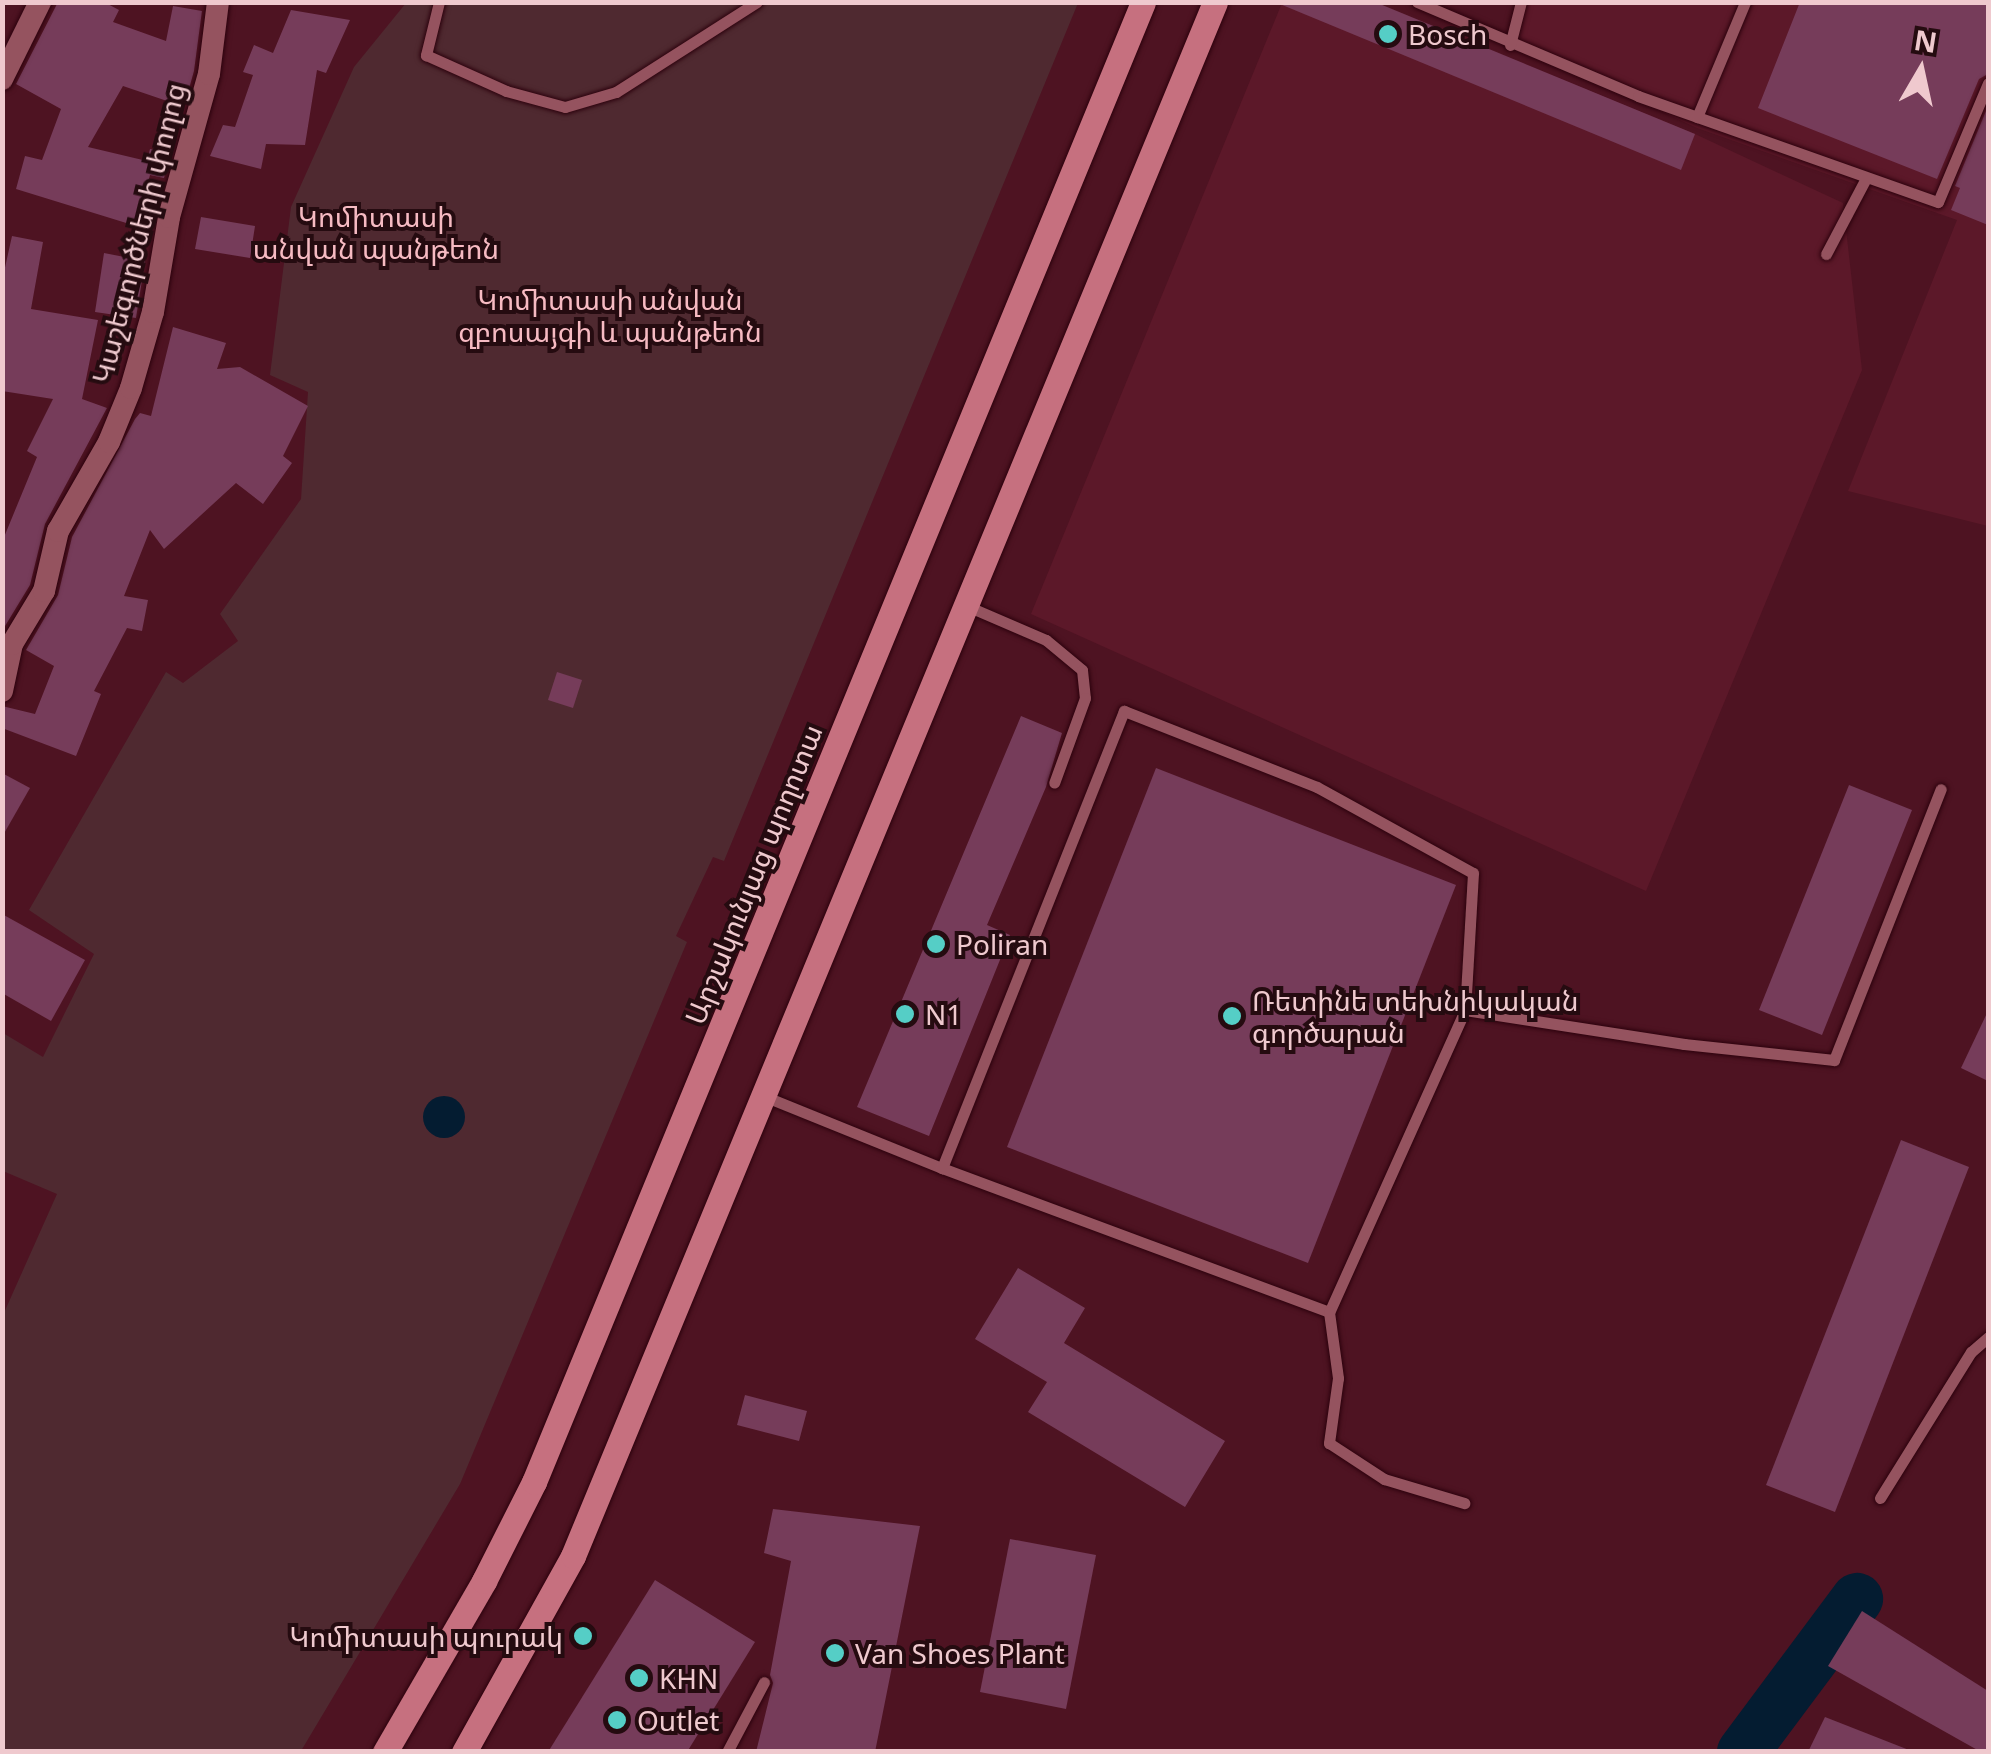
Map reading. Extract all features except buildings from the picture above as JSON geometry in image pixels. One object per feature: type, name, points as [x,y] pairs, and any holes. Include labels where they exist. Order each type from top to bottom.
[{"type":"main road","name":"Արշակունյաց պողոտա","points":[[385,1752],[484,1581],[534,1482],[1143,2]]},
{"type":"main road","points":[[464,1752],[573,1556],[1215,2]]},
{"type":"street","points":[[2,80],[40,2]]},
{"type":"street","name":"Կաշեգործների փողոց","points":[[2,691],[12,644],[44,591],[58,531],[109,442],[131,388],[152,312],[169,217],[209,74],[218,2]]},
{"type":"lane","points":[[440,2],[426,55],[506,92],[565,107],[616,92],[757,2]]},
{"type":"lane","points":[[1417,2],[1510,46],[1696,117],[1938,202],[1988,83]]},
{"type":"lane","points":[[1510,46],[1521,2]]},
{"type":"lane","points":[[1696,117],[1745,2]]},
{"type":"lane","points":[[1826,254],[1866,178]]},
{"type":"lane","points":[[967,606],[1046,640],[1082,670],[1085,698],[1054,783]]},
{"type":"lane","points":[[942,1168],[1124,712],[1317,787],[1472,873],[1465,1010],[1329,1312],[1338,1378],[1329,1443],[1384,1479],[1464,1503]]},
{"type":"lane","points":[[1465,1010],[1684,1044],[1834,1060],[1942,789]]},
{"type":"lane","points":[[766,1096],[942,1168],[1329,1312]]},
{"type":"lane","points":[[1880,1498],[1971,1352],[1988,1338]]},
{"type":"lane","points":[[727,1752],[764,1682]]},
{"type":"shaded area","points":[[1282,3],[1375,3],[1695,134],[1843,203],[1862,370],[1646,891],[1031,614]]},
{"type":"shaded area","points":[[1517,3],[1988,3],[1988,526],[1848,491],[1957,220],[1697,128],[1505,40]]},
{"type":"green space","name":"Կոմիտասի անվան զբոսայգի և պանթեոն","points":[[406,3],[1078,3],[724,861],[713,857],[676,936],[687,942],[460,1484],[301,1751],[3,1752],[3,1315],[57,1194],[3,1171],[3,1033],[43,1057],[94,954],[29,910],[166,672],[183,683],[238,641],[220,614],[301,499],[308,392],[270,375],[291,207],[354,67]]},
{"type":"water","points":[[444,1096],[459,1102],[465,1117],[459,1132],[444,1138],[429,1132],[423,1117],[429,1102]]},
{"type":"waterway","points":[[1743,1752],[1857,1599]]},
{"type":"place","name":"Bosch","points":[[1388,34]]},
{"type":"place","name":"Poliran","points":[[936,944]]},
{"type":"place","name":"N1","points":[[905,1014]]},
{"type":"place","name":"Ռետինե տեխնիկական գործարան","points":[[1232,1016]]},
{"type":"place","name":"Կոմիտասի պուրակ","points":[[583,1636]]},
{"type":"place","name":"Van Shoes Plant","points":[[835,1653]]},
{"type":"place","name":"KHN","points":[[639,1678]]},
{"type":"place","name":"Outlet","points":[[617,1720]]},
{"type":"park label","name":"Կոմիտասի անվան պանթեոն","points":[[376,232]]}]
